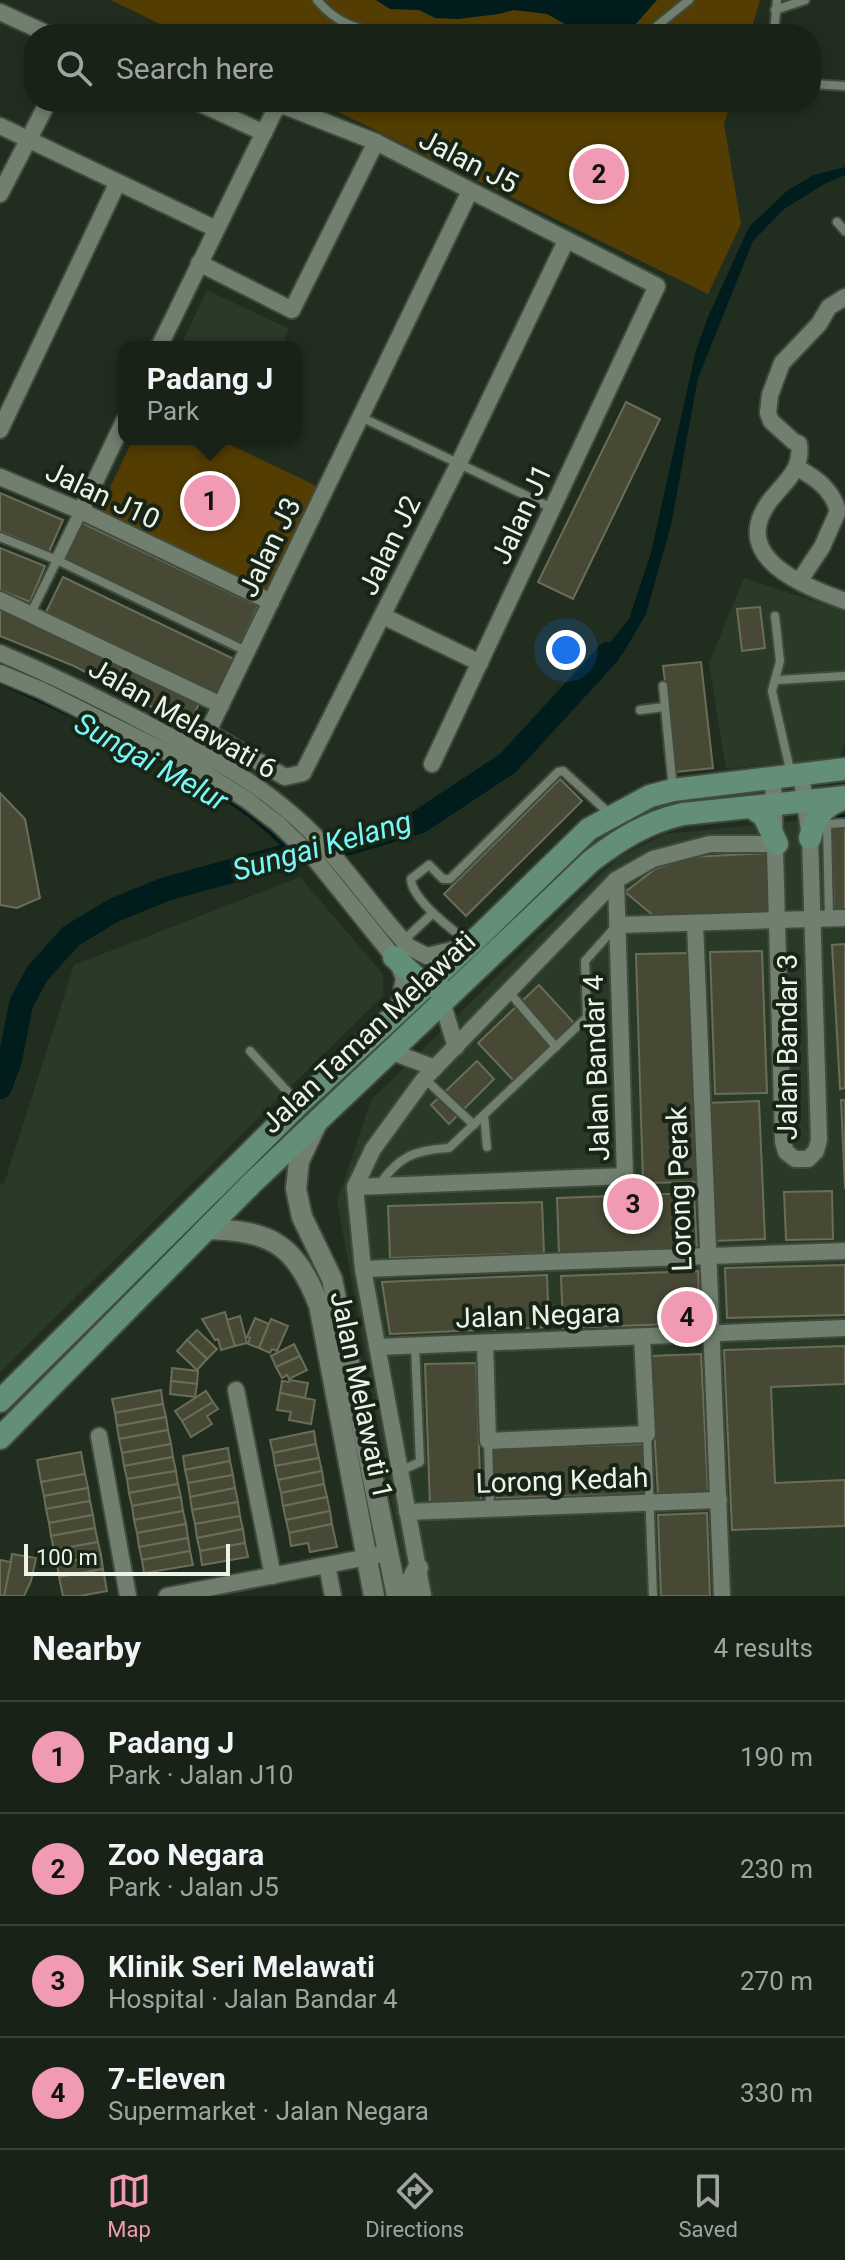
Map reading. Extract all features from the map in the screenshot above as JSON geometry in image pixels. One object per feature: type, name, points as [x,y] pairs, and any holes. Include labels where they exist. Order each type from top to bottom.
[{"type":"main road","name":"Jalan Taman Melawati","points":[[0,1438],[206,1229],[392,1052],[471,944],[589,829],[650,796],[673,790],[845,769]]},
{"type":"main road","name":"Jalan Taman Melawati","points":[[0,1401],[299,1104],[398,1012],[434,994],[461,986],[591,861],[625,835],[671,816],[845,797]]},
{"type":"main road","points":[[810,838],[814,819],[828,805],[845,797]]},
{"type":"main road","points":[[751,807],[764,816],[777,844]]},
{"type":"main road","points":[[399,949],[434,994]]},
{"type":"street","points":[[0,12],[26,24]]},
{"type":"street","points":[[0,194],[43,112]]},
{"type":"street","points":[[219,112],[264,133]]},
{"type":"street","name":"Jalan J5","points":[[162,341],[274,112]]},
{"type":"street","name":"Jalan J5","points":[[300,112],[376,142],[657,286]]},
{"type":"street","points":[[0,126],[216,229]]},
{"type":"street","points":[[199,263],[292,310],[376,142]]},
{"type":"street","points":[[0,430],[117,184]]},
{"type":"street","name":"Jalan J3","points":[[198,752],[470,191]]},
{"type":"street","name":"Jalan J2","points":[[208,732],[285,777],[303,773],[459,463],[566,241]]},
{"type":"street","name":"Jalan J1","points":[[432,764],[657,286]]},
{"type":"street","points":[[845,297],[829,307],[819,324],[782,363],[770,395],[768,413],[771,421],[799,444],[801,453],[797,468],[768,504],[759,525],[758,546],[767,560],[845,601]]},
{"type":"street","points":[[57,560],[118,434]]},
{"type":"street","points":[[797,468],[811,475],[834,495],[842,507],[831,532],[800,580]]},
{"type":"street","name":"Jalan J10","points":[[0,477],[81,511],[271,602]]},
{"type":"street","points":[[0,600],[221,705]]},
{"type":"street","points":[[383,616],[480,663]]},
{"type":"street","name":"Jalan Melawati 6","points":[[0,653],[65,680],[243,778],[283,816],[351,903],[399,949]]},
{"type":"street","name":"Jalan Melawati 6","points":[[0,673],[192,765],[283,816],[327,848],[363,891],[399,949],[404,978],[398,1012]]},
{"type":"street","name":"Jalan Bandar 3","points":[[788,775],[804,801],[829,919],[819,1140],[816,1151],[808,1159],[795,1159],[786,1152],[783,1142],[775,804],[788,775]]},
{"type":"street","points":[[423,1596],[363,1269],[355,1187],[373,1149],[430,1073],[616,880],[653,859],[710,844],[777,844]]},
{"type":"street","name":"Jalan Bandar 4","points":[[355,1187],[625,1176],[616,880]]},
{"type":"street","points":[[618,925],[829,919]]},
{"type":"street","name":"Lorong Perak","points":[[695,923],[722,1596]]},
{"type":"street","points":[[399,949],[409,947],[427,956],[445,954],[471,944]]},
{"type":"street","points":[[434,994],[456,1047]]},
{"type":"street","points":[[392,1052],[430,1073]]},
{"type":"street","name":"Jalan Melawati 1","points":[[320,1118],[299,1161],[296,1189],[302,1217],[332,1279],[397,1596]]},
{"type":"street","name":"Jalan Melawati 1","points":[[206,1229],[245,1230],[263,1235],[298,1263],[311,1283],[319,1305],[374,1596]]},
{"type":"street","points":[[363,1269],[845,1251]]},
{"type":"street","name":"Jalan Negara","points":[[377,1347],[845,1328]]},
{"type":"street","points":[[485,1343],[488,1441],[647,1434],[642,1337]]},
{"type":"street","points":[[236,1390],[273,1576]]},
{"type":"street","points":[[99,1436],[128,1596]]},
{"type":"street","name":"Lorong Kedah","points":[[407,1512],[719,1500]]},
{"type":"street","points":[[167,1596],[197,1593],[388,1553]]},
{"type":"street","points":[[327,1565],[333,1596]]},
{"type":"street","points":[[403,1596],[418,1568]]},
{"type":"lane","points":[[317,0],[326,11],[348,24]]},
{"type":"lane","points":[[659,24],[689,0]]},
{"type":"lane","points":[[776,5],[805,0]]},
{"type":"lane","points":[[821,85],[845,86]]},
{"type":"lane","points":[[837,222],[845,231]]},
{"type":"lane","points":[[361,417],[552,509]]},
{"type":"lane","points":[[0,537],[57,560],[247,652]]},
{"type":"lane","points":[[31,613],[57,560]]},
{"type":"lane","points":[[775,616],[780,661],[772,691],[788,775]]},
{"type":"lane","points":[[777,680],[845,676]]},
{"type":"lane","points":[[663,686],[673,790]]},
{"type":"lane","points":[[640,710],[665,707]]},
{"type":"lane","points":[[471,944],[433,913],[411,886],[411,879],[428,865],[443,879],[450,879],[558,772],[563,771],[612,815]]},
{"type":"lane","points":[[829,919],[827,824],[845,823]]},
{"type":"lane","points":[[399,949],[433,913]]},
{"type":"lane","points":[[379,1186],[399,1161],[421,1150],[449,1148],[587,1017],[585,961],[618,925]]},
{"type":"lane","points":[[509,992],[556,1047]]},
{"type":"lane","points":[[250,1051],[299,1104]]},
{"type":"lane","points":[[430,1073],[474,1125]]},
{"type":"lane","points":[[484,1115],[487,1147]]},
{"type":"lane","points":[[399,1472],[420,1462],[415,1346]]},
{"type":"lane","points":[[647,1434],[653,1596]]},
{"type":"lane","points":[[488,1441],[490,1509]]},
{"type":"shaded area","points":[[111,0],[760,0],[753,24],[160,24]]},
{"type":"shaded area","points":[[338,112],[728,112],[724,124],[741,224],[708,294]]},
{"type":"shaded area","points":[[207,290],[289,329],[284,341],[183,341]]},
{"type":"shaded area","points":[[130,445],[231,445],[321,488],[271,595],[98,513]]},
{"type":"shaded area","points":[[744,578],[845,611],[845,741],[840,758],[726,769],[709,663]]},
{"type":"shaded area","points":[[845,816],[845,1596],[409,1596],[337,1201],[371,1100],[619,857],[665,834]]},
{"type":"shaded area","points":[[300,877],[383,974],[383,996],[0,1372],[0,1185],[4,1184],[74,965]]},
{"type":"water","points":[[376,0],[657,0],[636,24],[565,24],[547,14],[514,10],[458,19],[435,18],[419,10],[390,9]]},
{"type":"water","points":[[845,167],[845,175],[784,209],[753,241],[698,378],[671,525],[646,614],[622,655],[591,682],[583,676],[629,619],[651,553],[696,350],[749,227],[788,190],[814,175]]},
{"type":"building","points":[[626,402],[660,419],[573,599],[538,582]]},
{"type":"building","points":[[0,493],[63,520],[49,552],[0,531]]},
{"type":"building","points":[[80,522],[258,606],[241,643],[63,558]]},
{"type":"building","points":[[0,548],[45,566],[30,602],[0,590]]},
{"type":"building","points":[[63,577],[238,661],[221,696],[46,612]]},
{"type":"building","points":[[760,607],[765,648],[742,651],[737,609]]},
{"type":"building","points":[[0,609],[200,702],[188,726],[74,666],[0,636]]},
{"type":"building","points":[[701,662],[713,768],[676,772],[663,666]]},
{"type":"building","points":[[560,779],[582,801],[466,916],[444,894]]},
{"type":"building","points":[[0,793],[25,819],[40,898],[17,908],[0,905]]},
{"type":"building","points":[[845,826],[845,910],[834,910],[832,828]]},
{"type":"building","points":[[770,853],[772,916],[660,921],[625,892],[655,869],[691,857]]},
{"type":"building","points":[[845,944],[845,1088],[840,1089],[832,945]]},
{"type":"building","points":[[762,951],[767,1093],[715,1094],[710,952]]},
{"type":"building","points":[[690,953],[697,1182],[643,1183],[636,954]]},
{"type":"building","points":[[539,985],[574,1023],[514,1081],[478,1043]]},
{"type":"building","points":[[477,1061],[494,1079],[449,1124],[431,1105]]},
{"type":"building","points":[[841,1100],[845,1100],[845,1189]]},
{"type":"building","points":[[759,1101],[765,1239],[713,1241],[707,1103]]},
{"type":"building","points":[[832,1191],[833,1239],[786,1240],[784,1192]]},
{"type":"building","points":[[694,1193],[697,1249],[559,1254],[557,1198]]},
{"type":"building","points":[[542,1202],[544,1253],[390,1258],[388,1206]]},
{"type":"building","points":[[845,1265],[845,1315],[727,1318],[725,1268]]},
{"type":"building","points":[[698,1271],[700,1323],[563,1328],[561,1276]]},
{"type":"building","points":[[547,1275],[549,1327],[390,1334],[382,1282]]},
{"type":"building","points":[[225,1312],[235,1346],[221,1350],[218,1339],[215,1340],[202,1319]]},
{"type":"building","points":[[240,1316],[247,1343],[235,1346],[227,1320]]},
{"type":"building","points":[[255,1318],[269,1324],[259,1348],[248,1344],[250,1338],[247,1337]]},
{"type":"building","points":[[271,1319],[288,1326],[277,1351],[272,1349],[270,1353],[259,1348]]},
{"type":"building","points":[[197,1330],[217,1349],[207,1359],[187,1340]]},
{"type":"building","points":[[187,1340],[207,1359],[197,1370],[177,1351]]},
{"type":"building","points":[[294,1344],[300,1356],[276,1367],[271,1356]]},
{"type":"building","points":[[845,1346],[845,1384],[771,1387],[775,1483],[845,1480],[845,1526],[732,1530],[724,1350]]},
{"type":"building","points":[[701,1354],[708,1492],[658,1495],[650,1356]]},
{"type":"building","points":[[300,1356],[307,1370],[289,1379],[287,1375],[282,1378],[276,1367]]},
{"type":"building","points":[[476,1363],[481,1504],[430,1506],[425,1364]]},
{"type":"building","points":[[172,1368],[198,1371],[197,1384],[171,1381]]},
{"type":"building","points":[[171,1381],[197,1384],[195,1397],[170,1394]]},
{"type":"building","points":[[282,1381],[308,1383],[305,1398],[280,1393]]},
{"type":"building","points":[[161,1390],[163,1404],[115,1413],[112,1399]]},
{"type":"building","points":[[206,1391],[213,1402],[182,1421],[175,1411]]},
{"type":"building","points":[[280,1393],[315,1400],[311,1424],[289,1420],[291,1412],[277,1410]]},
{"type":"building","points":[[213,1402],[218,1409],[207,1416],[212,1424],[191,1437],[182,1421]]},
{"type":"building","points":[[163,1404],[166,1417],[117,1426],[115,1413]]},
{"type":"building","points":[[166,1417],[168,1430],[119,1439],[117,1426]]},
{"type":"building","points":[[168,1430],[171,1444],[122,1453],[119,1439]]},
{"type":"building","points":[[314,1431],[316,1444],[273,1453],[270,1440]]},
{"type":"building","points":[[171,1444],[173,1457],[124,1466],[122,1453]]},
{"type":"building","points":[[316,1444],[319,1458],[275,1466],[273,1453]]},
{"type":"building","points":[[644,1444],[645,1494],[494,1498],[492,1449]]},
{"type":"building","points":[[228,1448],[230,1461],[185,1470],[183,1456]]},
{"type":"building","points":[[81,1452],[85,1474],[41,1482],[37,1460]]},
{"type":"building","points":[[173,1457],[176,1471],[127,1479],[124,1466]]},
{"type":"building","points":[[319,1458],[322,1471],[278,1480],[275,1466]]},
{"type":"building","points":[[230,1461],[233,1475],[188,1483],[185,1470]]},
{"type":"building","points":[[176,1471],[178,1484],[129,1493],[127,1479]]},
{"type":"building","points":[[322,1471],[324,1484],[281,1493],[278,1480]]},
{"type":"building","points":[[85,1474],[88,1488],[44,1496],[41,1482]]},
{"type":"building","points":[[233,1475],[235,1488],[190,1497],[188,1483]]},
{"type":"building","points":[[178,1484],[181,1497],[132,1506],[129,1493]]},
{"type":"building","points":[[324,1484],[327,1497],[283,1506],[281,1493]]},
{"type":"building","points":[[88,1488],[90,1501],[46,1509],[44,1496]]},
{"type":"building","points":[[235,1488],[238,1502],[192,1510],[190,1497]]},
{"type":"building","points":[[181,1497],[183,1511],[134,1520],[132,1506]]},
{"type":"building","points":[[327,1497],[330,1511],[286,1520],[283,1506]]},
{"type":"building","points":[[90,1501],[93,1515],[49,1523],[46,1509]]},
{"type":"building","points":[[238,1502],[240,1516],[195,1524],[192,1510]]},
{"type":"building","points":[[183,1511],[186,1524],[137,1533],[134,1520]]},
{"type":"building","points":[[330,1511],[332,1524],[289,1533],[286,1520]]},
{"type":"building","points":[[707,1513],[710,1596],[661,1596],[658,1515]]},
{"type":"building","points":[[93,1515],[95,1528],[51,1536],[49,1523]]},
{"type":"building","points":[[240,1516],[243,1529],[197,1538],[195,1524]]},
{"type":"building","points":[[186,1524],[188,1538],[139,1547],[137,1533]]},
{"type":"building","points":[[332,1524],[337,1547],[310,1552],[308,1543],[291,1546],[289,1533]]},
{"type":"building","points":[[95,1528],[98,1542],[54,1550],[51,1536]]},
{"type":"building","points":[[243,1529],[245,1543],[200,1551],[197,1538]]},
{"type":"building","points":[[188,1538],[190,1551],[142,1560],[139,1547]]},
{"type":"building","points":[[98,1542],[101,1555],[57,1564],[54,1550]]},
{"type":"building","points":[[245,1543],[248,1557],[202,1565],[200,1551]]},
{"type":"building","points":[[190,1551],[193,1565],[144,1573],[142,1560]]},
{"type":"building","points":[[12,1554],[36,1558],[24,1596],[4,1596]]},
{"type":"building","points":[[101,1555],[103,1569],[59,1577],[57,1564]]},
{"type":"building","points":[[0,1560],[11,1562],[4,1596],[0,1595]]},
{"type":"building","points":[[103,1569],[107,1591],[63,1596],[59,1577]]},
{"type":"waterway","name":"Sungai Kelang","points":[[0,1087],[10,1060],[21,1004],[37,974],[71,936],[114,910],[166,889],[419,822],[508,763],[608,654]]},
{"type":"waterway","name":"Sungai Melur","points":[[0,682],[193,778],[251,817],[293,854]]},
{"type":"waterway","points":[[831,818],[845,816]]},
{"type":"place","name":"Zoo Negara","points":[[599,174]]},
{"type":"place","name":"Padang J","points":[[210,501]]},
{"type":"place","name":"Klinik Seri Melawati","points":[[633,1204]]},
{"type":"place","name":"7-Eleven","points":[[687,1317]]}]
